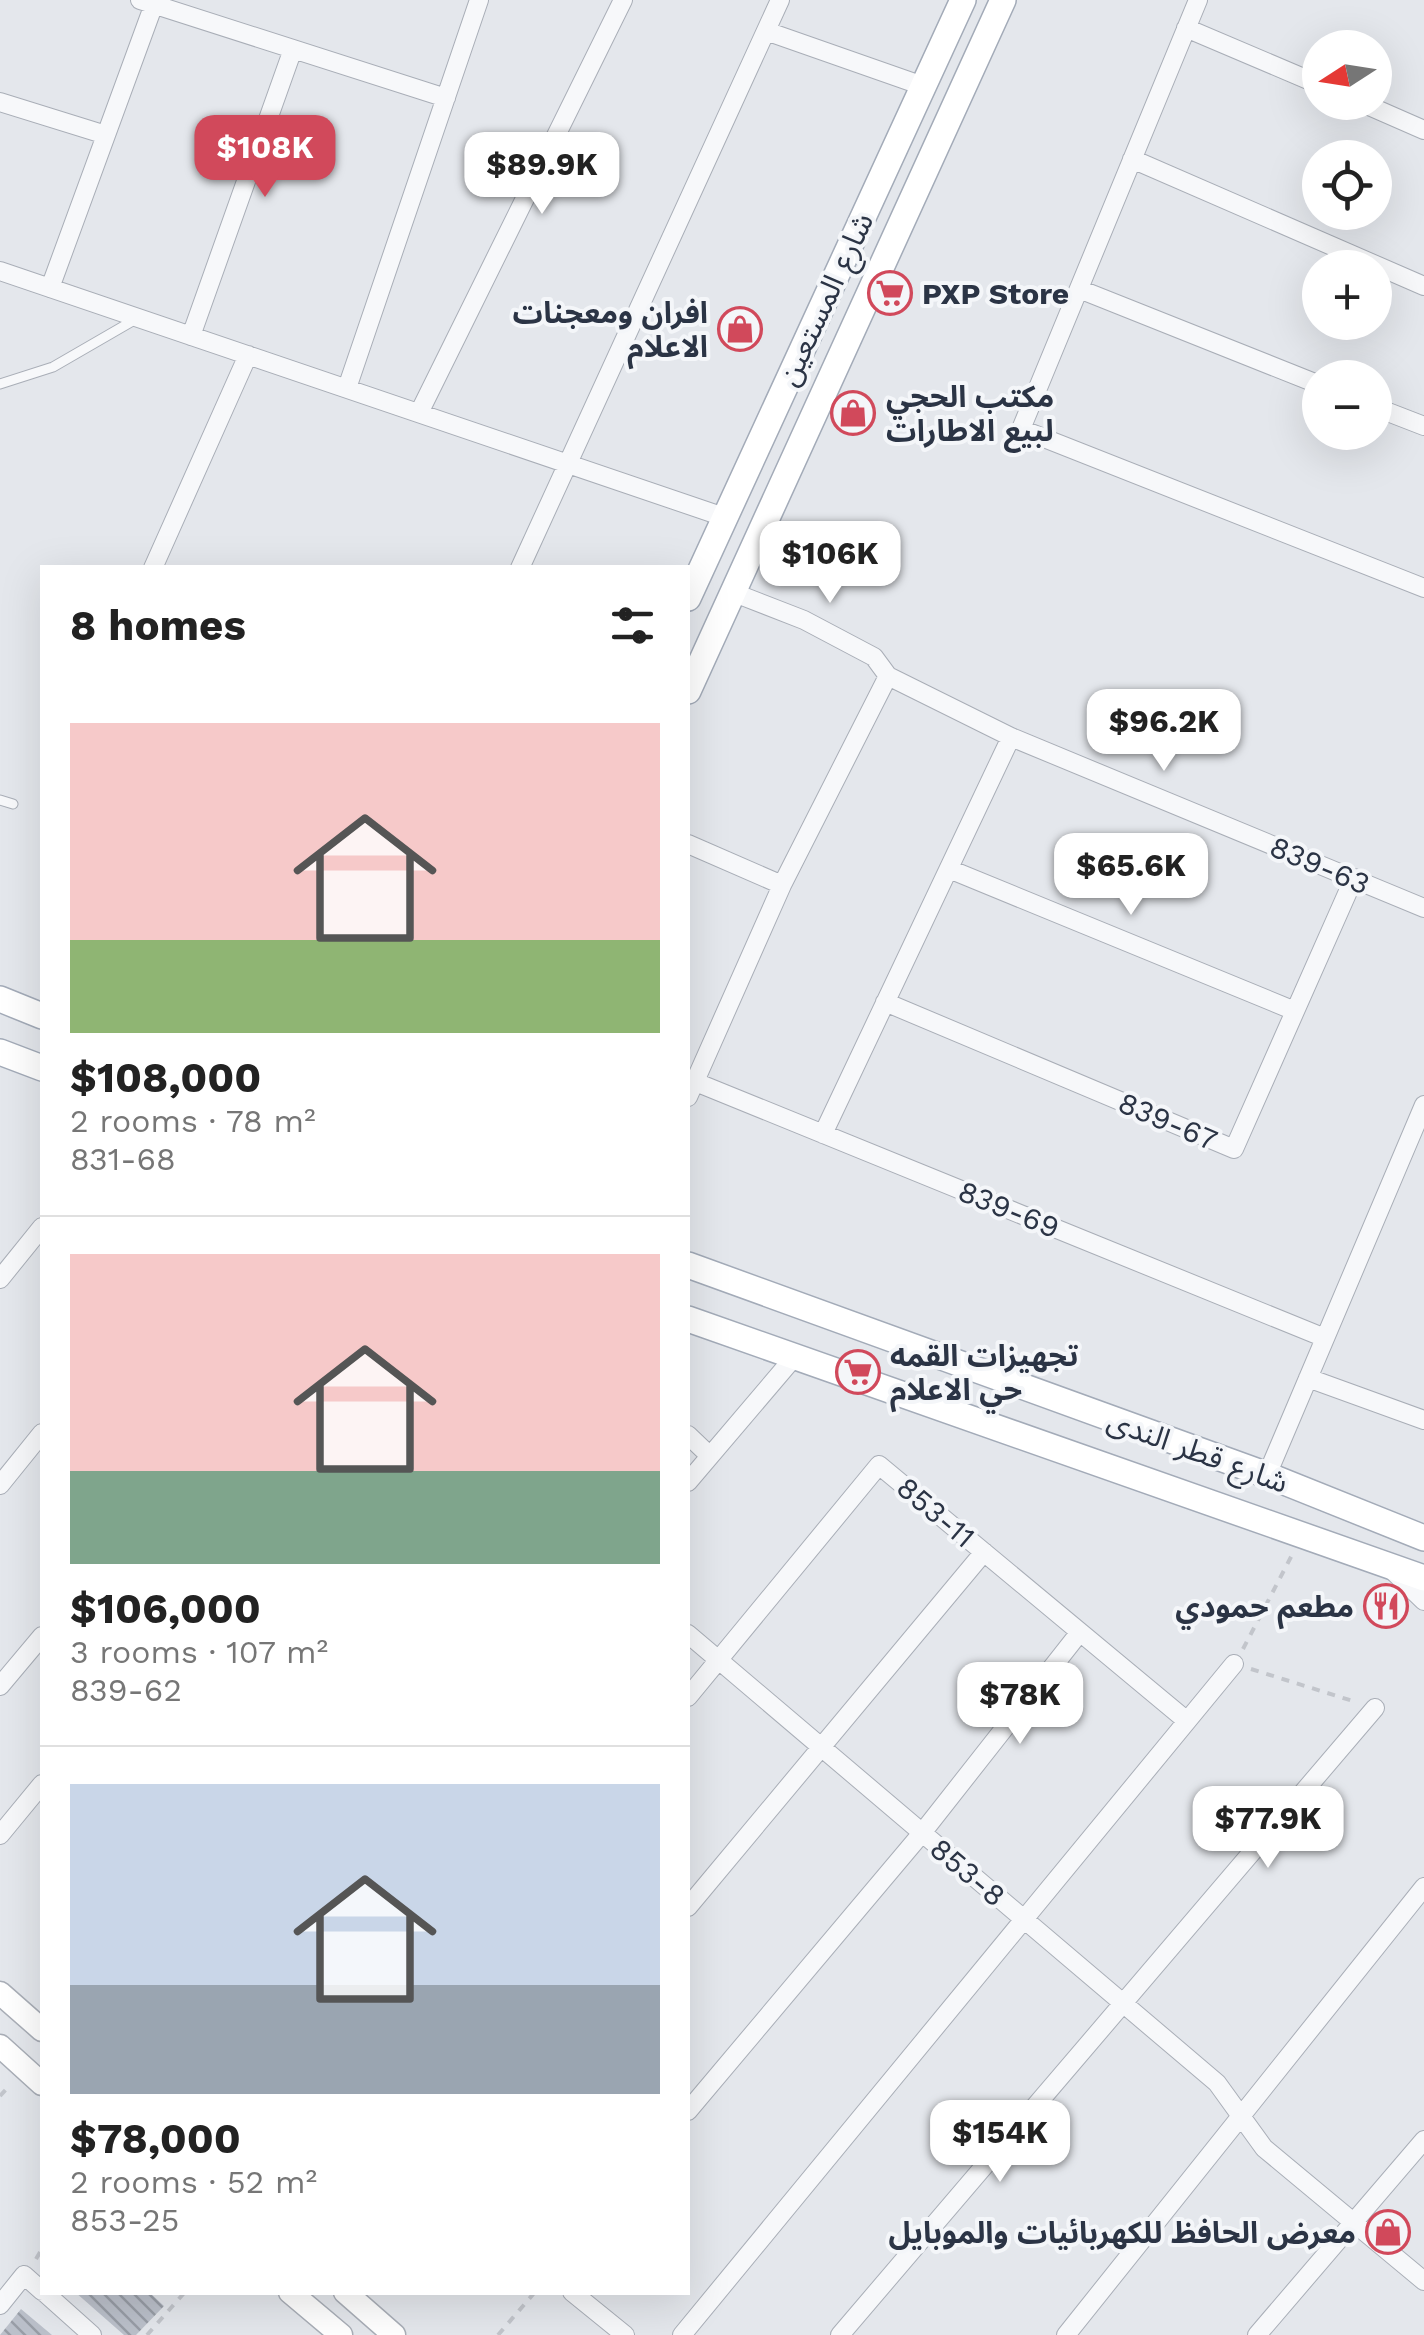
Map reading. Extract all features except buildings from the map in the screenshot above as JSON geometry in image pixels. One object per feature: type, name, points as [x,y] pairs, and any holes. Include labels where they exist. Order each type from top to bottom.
[{"type":"main road","name":"شارع المستعين","points":[[690,593],[963,0]]},
{"type":"main road","points":[[690,686],[1003,0]]},
{"type":"main road","points":[[0,999],[40,1015]]},
{"type":"main road","points":[[2,1056],[40,1067]]},
{"type":"main road","name":"شارع قطر الندى","points":[[690,1266],[1267,1475],[1424,1539]]},
{"type":"main road","points":[[690,1310],[796,1355]]},
{"type":"main road","name":"شارع قطر الندى","points":[[690,1321],[1400,1569]]},
{"type":"main road","points":[[1390,1525],[1392,1537],[1388,1546],[1400,1569],[1424,1539]]},
{"type":"main road","points":[[0,1993],[40,2028]]},
{"type":"main road","points":[[0,2046],[40,2082]]},
{"type":"main road","points":[[347,2295],[394,2335]]},
{"type":"main road","points":[[316,2301],[340,2335]]},
{"type":"street","points":[[347,388],[479,0]]},
{"type":"street","points":[[419,413],[623,0]]},
{"type":"street","points":[[521,565],[780,0]]},
{"type":"street","points":[[1198,0],[1021,430],[1424,588]]},
{"type":"street","points":[[50,288],[106,135],[147,2],[446,98]]},
{"type":"street","points":[[1186,28],[1302,78]]},
{"type":"street","points":[[766,31],[923,86]]},
{"type":"street","points":[[192,336],[293,49]]},
{"type":"street","points":[[0,102],[106,135]]},
{"type":"street","points":[[1392,116],[1424,130]]},
{"type":"street","points":[[1132,159],[1424,286]]},
{"type":"street","points":[[0,271],[724,516]]},
{"type":"street","points":[[1079,289],[1302,378]]},
{"type":"street","points":[[154,565],[248,355]]},
{"type":"street","points":[[1392,414],[1424,426]]},
{"type":"street","name":"839-63","points":[[732,592],[804,620],[874,657],[888,676],[1011,737],[1424,908]]},
{"type":"street","points":[[690,1089],[782,886],[888,676]]},
{"type":"street","points":[[823,1134],[1011,737]]},
{"type":"street","points":[[690,845],[782,886]]},
{"type":"street","points":[[949,868],[1296,1011]]},
{"type":"street","name":"839-67","points":[[885,1002],[1234,1149],[1354,878]]},
{"type":"street","name":"839-69","points":[[690,1089],[823,1134],[1325,1338]]},
{"type":"street","points":[[1267,1475],[1424,1105]]},
{"type":"street","points":[[0,1279],[40,1229]]},
{"type":"street","points":[[690,1480],[796,1355]]},
{"type":"street","points":[[1308,1378],[1424,1420]]},
{"type":"street","points":[[0,1485],[40,1436]]},
{"type":"street","points":[[690,1438],[710,1456]]},
{"type":"street","name":"853-11","points":[[718,1660],[880,1465],[1187,1721]]},
{"type":"street","points":[[690,1905],[984,1552]]},
{"type":"street","points":[[1400,1569],[1424,1602]]},
{"type":"street","points":[[690,2110],[922,1833],[1080,1632]]},
{"type":"street","name":"853-8","points":[[690,1636],[1217,2082],[1264,2148],[1424,2282]]},
{"type":"street","points":[[0,1686],[40,1638]]},
{"type":"street","points":[[690,1695],[718,1660]]},
{"type":"street","points":[[682,2335],[1234,1664]]},
{"type":"street","points":[[840,2335],[1375,1708]]},
{"type":"street","points":[[0,1835],[40,1786]]},
{"type":"street","points":[[1066,2335],[1424,1887]]},
{"type":"street","points":[[1257,2335],[1424,2140]]},
{"type":"street","points":[[0,2304],[24,2275],[40,2289]]},
{"type":"street","points":[[46,2295],[92,2335]]},
{"type":"street","points":[[576,2295],[625,2335]]},
{"type":"lane","points":[[0,384],[53,367],[138,318]]},
{"type":"lane","points":[[0,800],[14,804]]},
{"type":"path","points":[[1303,1535],[1234,1664],[1375,1708]]},
{"type":"path","points":[[147,2335],[182,2295]]},
{"type":"path","points":[[498,2335],[532,2295]]},
{"type":"place","name":"PXP Store","points":[[890,293]]},
{"type":"place","name":"افران ومعجنات الاعلام","points":[[740,329]]},
{"type":"place","name":"مكتب الحجي لبيع الاطارات","points":[[853,413]]},
{"type":"place","name":"تجهيزات القمه حي الاعلام","points":[[858,1372]]},
{"type":"place","name":"مطعم حمودي","points":[[1386,1606]]},
{"type":"place","name":"معرض الحافظ للكهربائيات والموبايل","points":[[1388,2232]]}]
